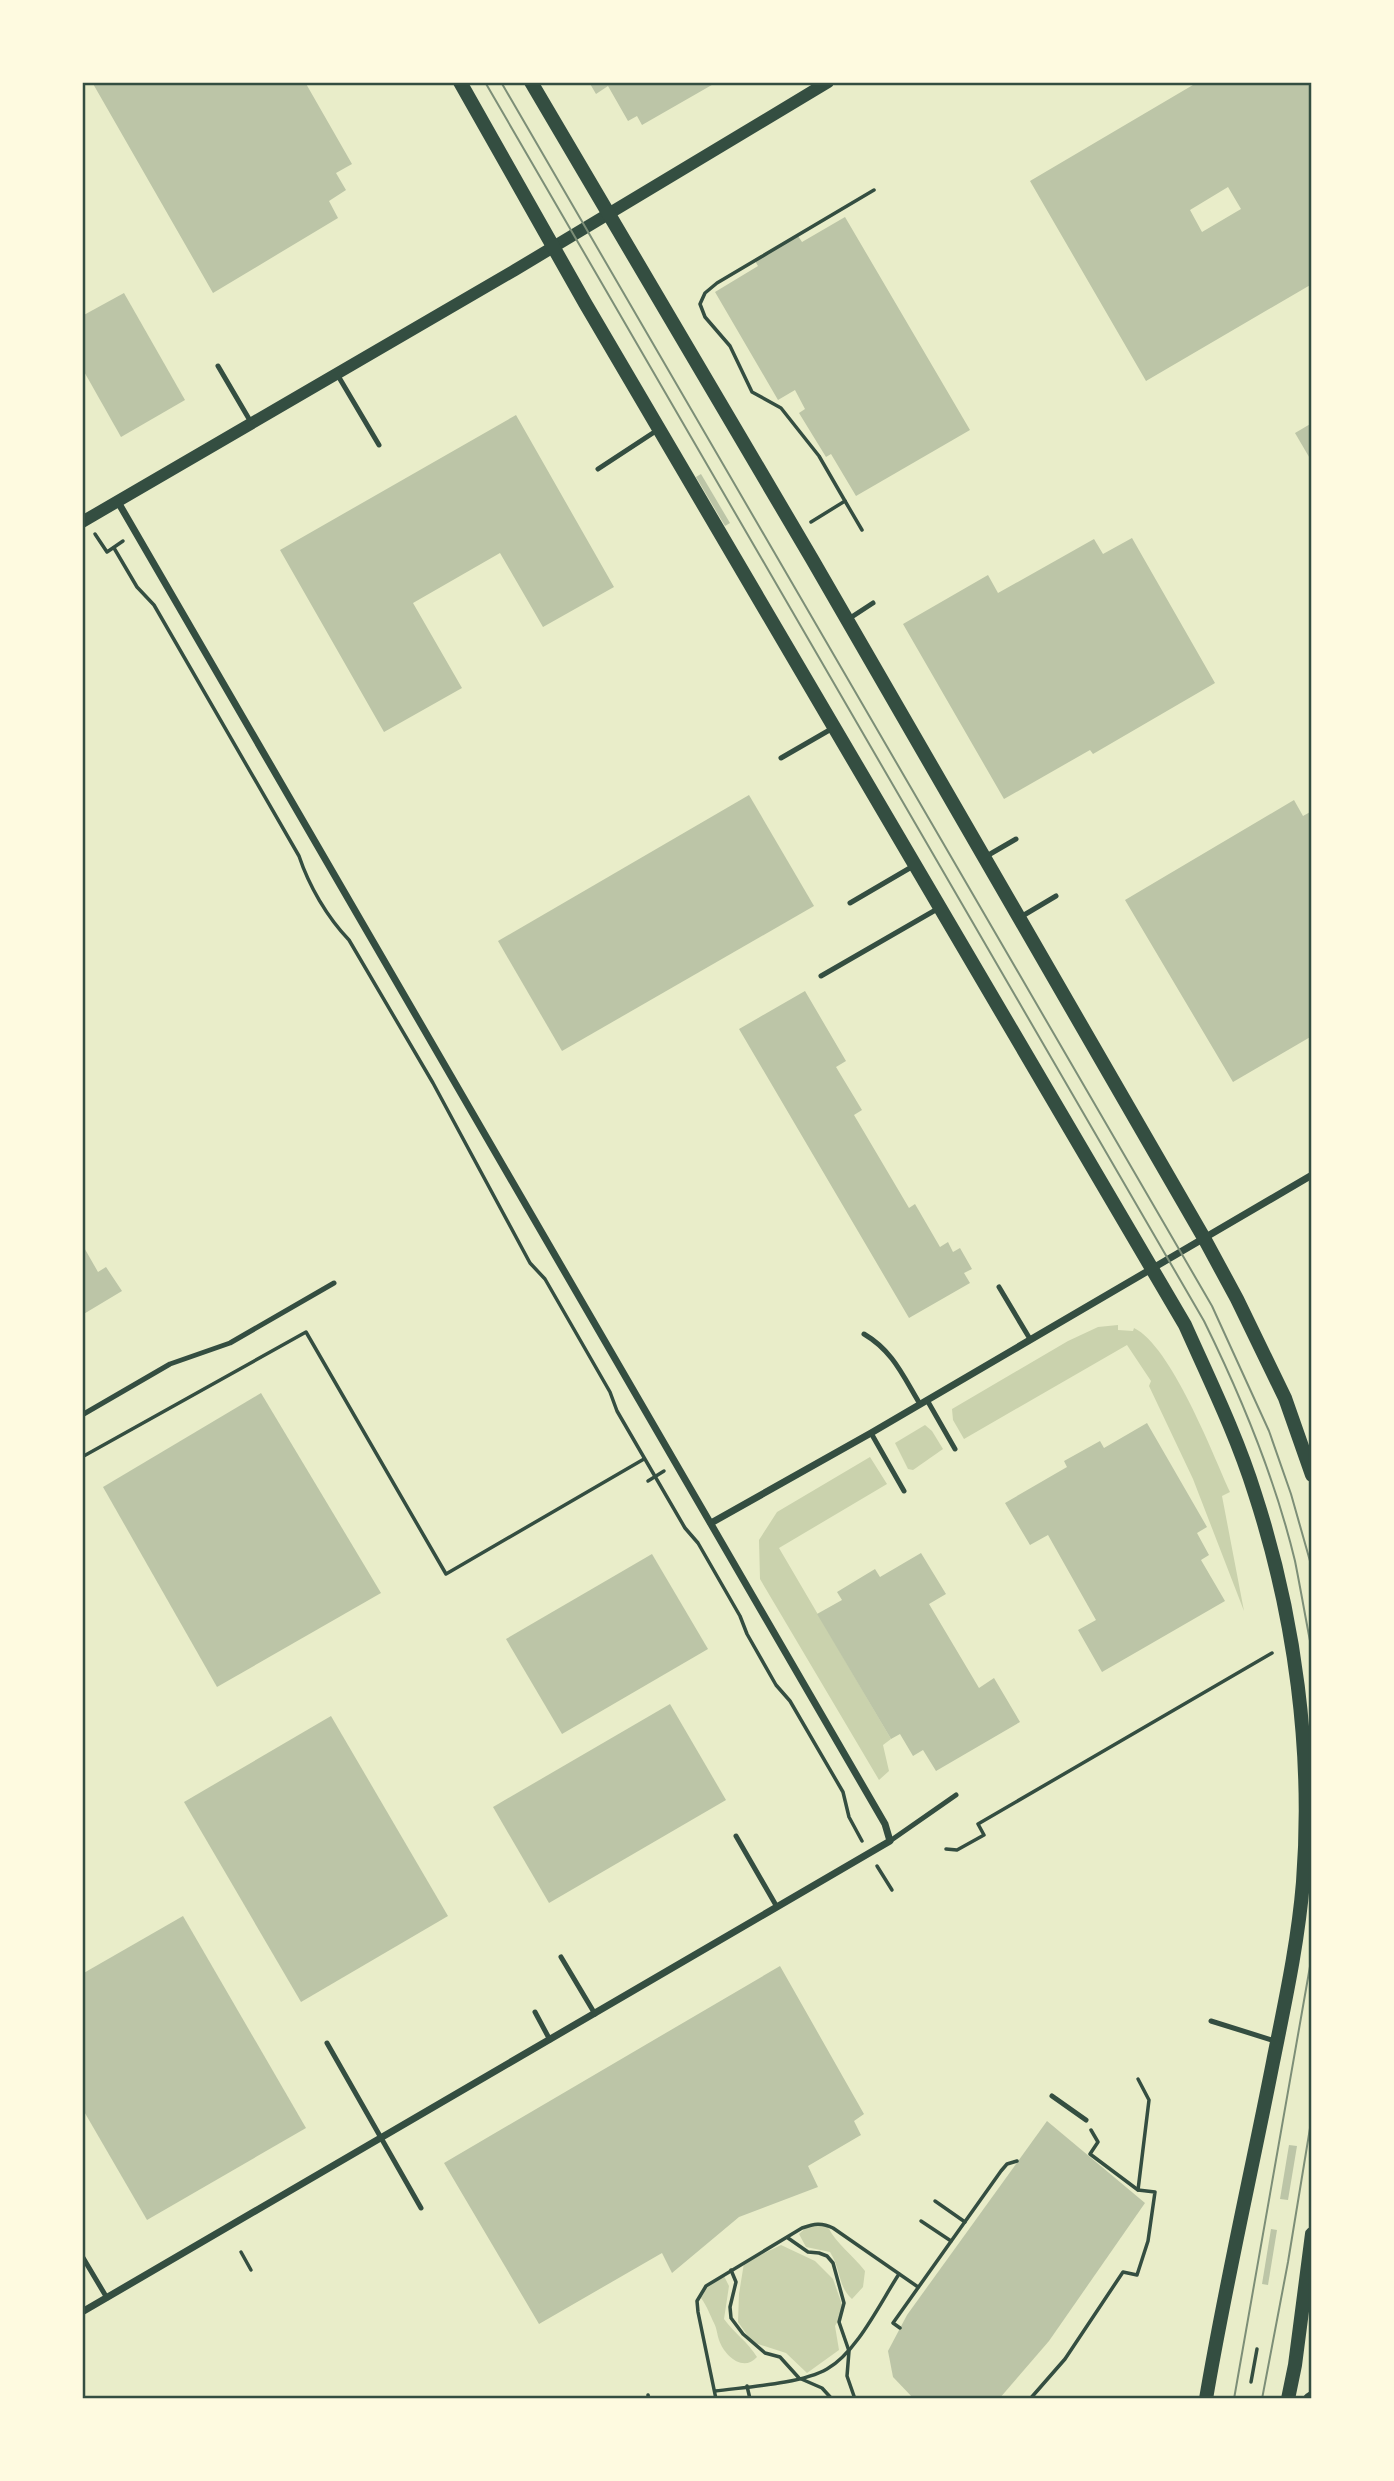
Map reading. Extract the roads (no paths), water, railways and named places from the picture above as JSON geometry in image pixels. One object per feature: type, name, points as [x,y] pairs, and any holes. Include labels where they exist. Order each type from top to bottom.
[{"type":"main road","points":[[460,82],[833,728],[1185,1325],[1255,1494],[1281,1588],[1297,1686],[1305,1783],[1303,1870],[1290,1981],[1222,2305],[1206,2399]]},
{"type":"main road","points":[[531,82],[847,620],[1204,1238],[1285,1398],[1312,1475]]},
{"type":"main road","points":[[1288,2399],[1310,2267],[1312,2234]]},
{"type":"street","points":[[82,522],[828,82]]},
{"type":"street","points":[[82,2312],[890,1841],[885,1824],[118,502]]},
{"type":"street","points":[[711,1523],[871,1433],[1312,1175]]},
{"type":"lane","points":[[219,366],[252,424]]},
{"type":"lane","points":[[337,374],[379,445]]},
{"type":"lane","points":[[598,469],[659,429]]},
{"type":"lane","points":[[847,620],[873,603]]},
{"type":"lane","points":[[781,758],[833,728]]},
{"type":"lane","points":[[984,857],[1016,839]]},
{"type":"lane","points":[[850,903],[915,865]]},
{"type":"lane","points":[[1019,918],[1056,896]]},
{"type":"lane","points":[[821,976],[939,908]]},
{"type":"lane","points":[[82,1415],[170,1364],[230,1343],[334,1283]]},
{"type":"lane","points":[[999,1287],[1030,1339]]},
{"type":"lane","points":[[864,1334],[880,1343],[890,1353],[955,1449]]},
{"type":"lane","points":[[871,1433],[904,1491]]},
{"type":"lane","points":[[890,1841],[956,1795]]},
{"type":"lane","points":[[736,1836],[777,1907]]},
{"type":"lane","points":[[561,1957],[595,2014]]},
{"type":"lane","points":[[535,2012],[551,2041]]},
{"type":"lane","points":[[1211,2021],[1277,2042]]},
{"type":"lane","points":[[327,2043],[421,2208]]},
{"type":"lane","points":[[1052,2096],[1086,2120]]},
{"type":"lane","points":[[82,2256],[107,2298]]},
{"type":"tram line","points":[[485,82],[1204,1321],[1244,1409],[1278,1499],[1295,1561],[1312,1651]]},
{"type":"tram line","points":[[501,82],[1212,1306],[1269,1431],[1291,1494],[1312,1568]]},
{"type":"tram line","points":[[1234,2399],[1312,1955]]},
{"type":"tram line","points":[[1262,2399],[1312,2116]]}]
